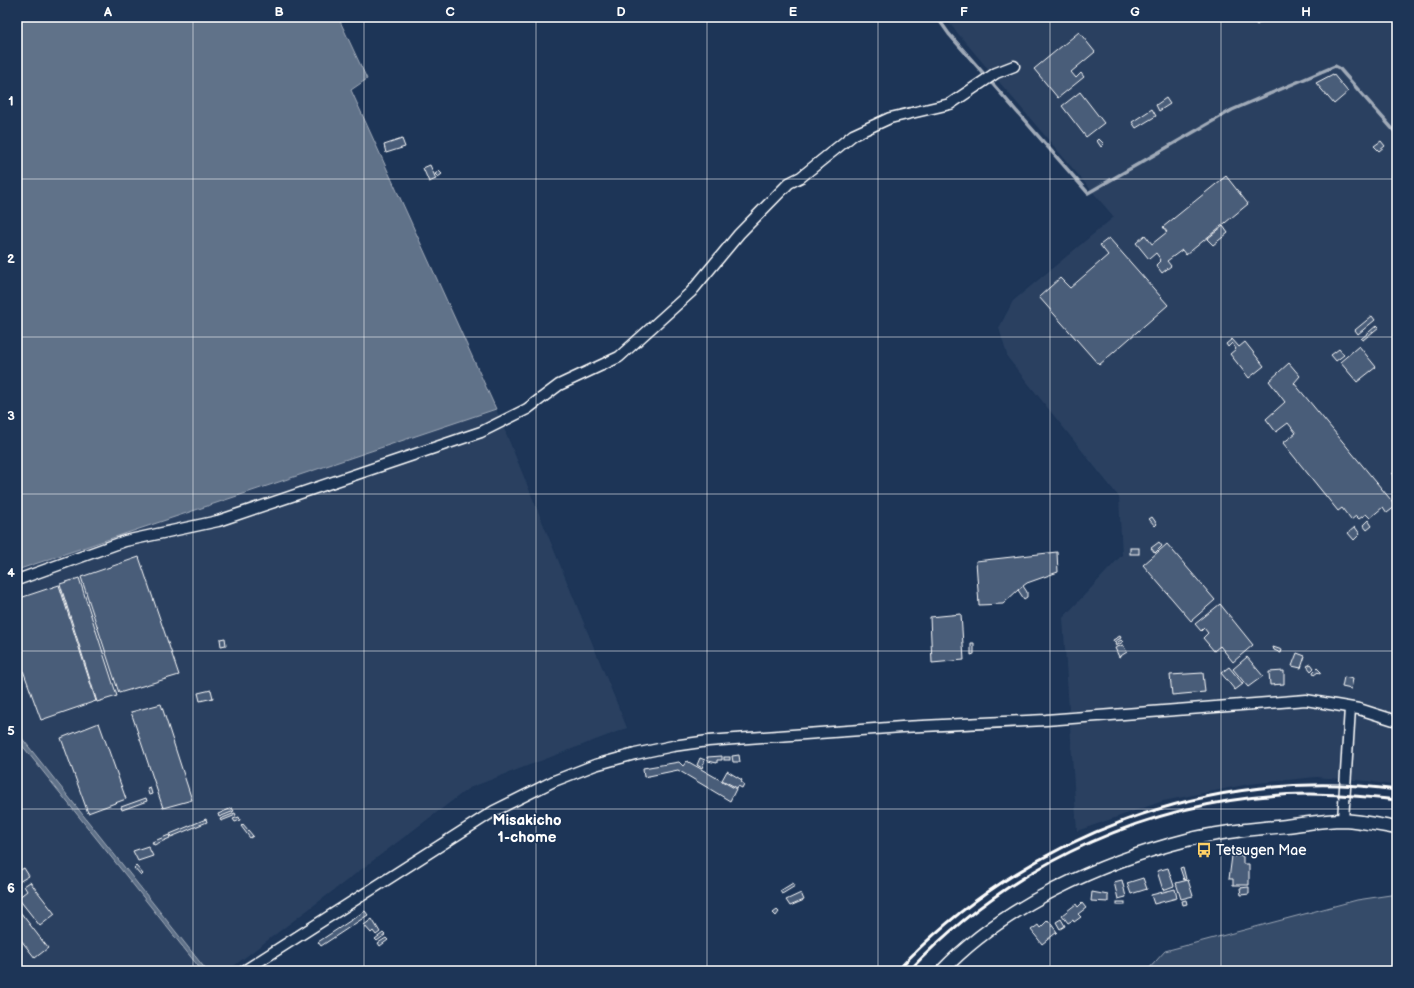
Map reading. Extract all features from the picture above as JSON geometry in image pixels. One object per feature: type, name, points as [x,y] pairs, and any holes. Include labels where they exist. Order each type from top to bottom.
[{"type":"street","points":[[17,580],[125,541],[218,521],[481,432],[527,409],[559,385],[619,357],[691,292],[739,234],[789,183],[800,177],[853,135],[890,118],[950,104],[996,73],[1014,66]]},
{"type":"street","points":[[244,971],[494,810],[554,781],[595,765],[635,754],[673,746],[708,742],[902,727],[1046,720],[1306,700],[1350,708],[1397,721]]},
{"type":"street","points":[[1343,820],[1350,708]]},
{"type":"street","points":[[942,971],[951,961],[997,925],[1040,898],[1089,874],[1139,854],[1188,840],[1228,832],[1343,820],[1397,828]]},
{"type":"shaded area","points":[[17,17],[338,17],[367,79],[351,90],[496,409],[17,570]]},
{"type":"shaded area","points":[[944,17],[1397,17],[1397,786],[1368,781],[1316,777],[1249,784],[1163,801],[1077,831],[1063,618],[1122,555],[1119,497],[1008,358],[999,328],[1013,301],[1114,217]]},
{"type":"shaded area","points":[[496,409],[627,728],[469,788],[227,971],[17,971],[17,570]]},
{"type":"shaded area","points":[[17,732],[207,971],[202,971],[17,739]]},
{"type":"shaded area","points":[[1397,894],[1397,971],[1147,971],[1165,951],[1357,900]]},
{"type":"building","points":[[1249,17],[1266,17],[1257,25]]},
{"type":"building","points":[[1079,32],[1095,52],[1071,72],[1076,78],[1081,73],[1084,77],[1058,98],[1034,69]]},
{"type":"building","points":[[1333,74],[1348,92],[1334,104],[1316,83]]},
{"type":"building","points":[[1080,92],[1104,123],[1086,137],[1062,106]]},
{"type":"building","points":[[1166,98],[1170,104],[1159,111],[1156,105]]},
{"type":"building","points":[[1152,109],[1156,116],[1136,128],[1132,122]]},
{"type":"building","points":[[402,139],[405,147],[386,153],[384,145]]},
{"type":"building","points":[[1099,139],[1104,144],[1101,147],[1097,141]]},
{"type":"building","points":[[1381,141],[1385,146],[1379,151],[1374,146]]},
{"type":"building","points":[[430,165],[436,179],[429,182],[423,168]]},
{"type":"building","points":[[439,171],[442,174],[438,177],[435,174]]},
{"type":"building","points":[[1226,176],[1248,204],[1186,255],[1182,250],[1167,261],[1171,266],[1162,273],[1156,265],[1161,260],[1156,253],[1149,259],[1136,243],[1145,235],[1152,244],[1167,232],[1163,227]]},
{"type":"building","points":[[1223,226],[1228,233],[1213,245],[1207,239]]},
{"type":"building","points":[[1109,238],[1168,305],[1099,365],[1039,297],[1060,278],[1070,288],[1108,255],[1100,245]]},
{"type":"building","points":[[1372,316],[1375,320],[1358,334],[1355,330]]},
{"type":"building","points":[[1377,325],[1379,327],[1363,340],[1361,339]]},
{"type":"building","points":[[1232,339],[1239,347],[1245,342],[1264,366],[1249,378],[1230,354],[1236,349],[1232,343],[1228,347],[1226,344]]},
{"type":"building","points":[[1359,346],[1376,367],[1357,382],[1340,362]]},
{"type":"building","points":[[1339,349],[1344,355],[1336,361],[1331,355]]},
{"type":"building","points":[[1289,363],[1300,376],[1294,383],[1396,506],[1387,513],[1383,507],[1370,518],[1366,514],[1359,519],[1356,516],[1351,520],[1342,508],[1338,511],[1283,443],[1296,433],[1288,423],[1276,432],[1266,419],[1285,402],[1269,381]]},
{"type":"building","points":[[1397,470],[1397,480],[1392,474]]},
{"type":"building","points":[[1152,517],[1157,524],[1155,526],[1149,519]]},
{"type":"building","points":[[1368,520],[1372,526],[1367,530],[1363,525]]},
{"type":"building","points":[[1355,527],[1360,534],[1354,540],[1348,533]]},
{"type":"building","points":[[1159,542],[1162,546],[1155,553],[1151,548]]},
{"type":"building","points":[[1167,544],[1215,600],[1191,621],[1143,565]]},
{"type":"building","points":[[1130,548],[1139,548],[1139,554],[1130,554]]},
{"type":"building","points":[[1057,552],[1058,572],[1027,583],[1003,604],[979,605],[976,561]]},
{"type":"building","points":[[139,557],[179,675],[119,693],[81,577]]},
{"type":"building","points":[[79,578],[117,696],[97,702],[60,584]]},
{"type":"building","points":[[59,585],[96,701],[41,720],[17,654],[17,599]]},
{"type":"building","points":[[1023,586],[1027,592],[1027,597],[1024,599],[1018,590]]},
{"type":"building","points":[[1220,604],[1253,645],[1233,662],[1220,646],[1214,651],[1203,638],[1208,633],[1204,628],[1201,631],[1195,624]]},
{"type":"building","points":[[961,614],[964,660],[932,663],[930,617]]},
{"type":"building","points":[[1120,636],[1121,638],[1114,642],[1113,640]]},
{"type":"building","points":[[225,638],[226,645],[221,646],[220,639]]},
{"type":"building","points":[[1121,640],[1123,642],[1116,646],[1115,644]]},
{"type":"building","points":[[971,643],[974,643],[974,654],[971,655]]},
{"type":"building","points":[[1123,645],[1127,652],[1119,657],[1115,648]]},
{"type":"building","points":[[1273,647],[1282,650],[1281,653],[1274,650]]},
{"type":"building","points":[[1297,653],[1305,656],[1301,668],[1292,666]]},
{"type":"building","points":[[1247,657],[1263,676],[1248,687],[1233,669]]},
{"type":"building","points":[[1311,664],[1314,668],[1311,671],[1307,666]]},
{"type":"building","points":[[1229,667],[1243,684],[1235,690],[1221,673]]},
{"type":"building","points":[[1317,668],[1321,672],[1314,675],[1313,672]]},
{"type":"building","points":[[1284,671],[1284,684],[1270,685],[1269,672]]},
{"type":"building","points":[[1203,673],[1205,692],[1172,695],[1170,675]]},
{"type":"building","points":[[1344,677],[1353,679],[1351,689],[1342,687]]},
{"type":"building","points":[[211,690],[213,698],[200,701],[198,693]]},
{"type":"building","points":[[161,704],[192,800],[163,808],[131,712]]},
{"type":"building","points":[[99,723],[126,799],[88,813],[61,738]]},
{"type":"building","points":[[739,755],[740,762],[733,762],[732,756]]},
{"type":"building","points":[[722,756],[722,760],[717,760],[717,763],[708,761],[707,757]]},
{"type":"building","points":[[724,757],[730,757],[730,760],[724,760]]},
{"type":"building","points":[[700,758],[705,760],[702,768],[697,765]]},
{"type":"building","points":[[687,761],[736,789],[730,801],[678,770],[644,777],[643,768],[679,762],[683,766]]},
{"type":"building","points":[[727,771],[742,780],[741,782],[744,784],[742,788],[738,786],[737,788],[722,780]]},
{"type":"building","points":[[150,787],[152,794],[149,795],[147,788]]},
{"type":"building","points":[[146,798],[147,801],[122,810],[121,807]]},
{"type":"building","points":[[232,808],[234,811],[219,817],[218,814]]},
{"type":"building","points":[[235,813],[236,815],[221,821],[220,819]]},
{"type":"building","points":[[239,817],[240,820],[235,822],[233,819]]},
{"type":"building","points":[[206,819],[207,822],[171,837],[170,834]]},
{"type":"building","points":[[243,824],[253,836],[250,838],[241,826]]},
{"type":"building","points":[[169,835],[170,838],[154,845],[152,842]]},
{"type":"building","points":[[148,846],[153,856],[138,861],[133,851]]},
{"type":"building","points":[[1232,856],[1243,856],[1243,864],[1249,864],[1249,885],[1233,885],[1233,879],[1229,879]]},
{"type":"building","points":[[136,866],[143,874],[141,876],[134,868]]},
{"type":"building","points":[[1183,867],[1186,879],[1184,880],[1180,868]]},
{"type":"building","points":[[24,868],[29,876],[17,883],[17,872]]},
{"type":"building","points":[[1168,868],[1174,886],[1163,890],[1157,871]]},
{"type":"building","points":[[1143,878],[1147,889],[1131,894],[1127,883]]},
{"type":"building","points":[[1122,880],[1126,897],[1118,899],[1114,882]]},
{"type":"building","points":[[1188,880],[1193,896],[1181,899],[1176,883]]},
{"type":"building","points":[[30,882],[55,914],[40,926],[18,898],[27,891],[24,886]]},
{"type":"building","points":[[793,883],[795,886],[782,894],[780,891]]},
{"type":"building","points":[[1249,887],[1249,894],[1241,895],[1240,888]]},
{"type":"building","points":[[1175,889],[1177,898],[1154,904],[1151,895]]},
{"type":"building","points":[[1092,892],[1108,895],[1108,902],[1091,901]]},
{"type":"building","points":[[801,893],[804,900],[790,906],[786,900]]},
{"type":"building","points":[[1186,900],[1187,904],[1183,905],[1182,901]]},
{"type":"building","points":[[1117,902],[1125,902],[1125,905],[1117,905]]},
{"type":"building","points":[[1082,903],[1086,908],[1078,914],[1081,917],[1074,922],[1073,920],[1068,923],[1062,915],[1076,904],[1078,907]]},
{"type":"building","points":[[17,908],[48,948],[35,958],[17,935]]},
{"type":"building","points":[[777,910],[779,912],[776,916],[773,913]]},
{"type":"building","points":[[365,911],[368,915],[321,946],[318,942]]},
{"type":"building","points":[[372,919],[380,932],[376,935],[373,931],[371,933],[364,925]]},
{"type":"building","points":[[1061,919],[1065,926],[1060,929],[1056,922]]},
{"type":"building","points":[[1048,920],[1057,932],[1042,944],[1031,930],[1038,925],[1040,928]]},
{"type":"building","points":[[383,933],[385,935],[377,941],[375,939]]},
{"type":"building","points":[[386,938],[388,940],[380,946],[378,943]]},
{"type":"waterway","points":[[937,17],[949,34],[1088,193],[1232,110],[1335,66],[1339,68],[1397,134]]},
{"type":"railway","points":[[897,971],[947,923],[1003,882],[1062,848],[1126,820],[1192,800],[1259,788],[1328,785],[1397,790]]},
{"type":"railway","points":[[909,971],[950,932],[994,898],[1041,867],[1091,842],[1143,822],[1198,807],[1253,797],[1321,794],[1397,800]]},
{"type":"place","name":"Tetsugen Mae","points":[[1204,850]]},
{"type":"district","name":"Misakicho 1-chome","points":[[527,828]]}]
